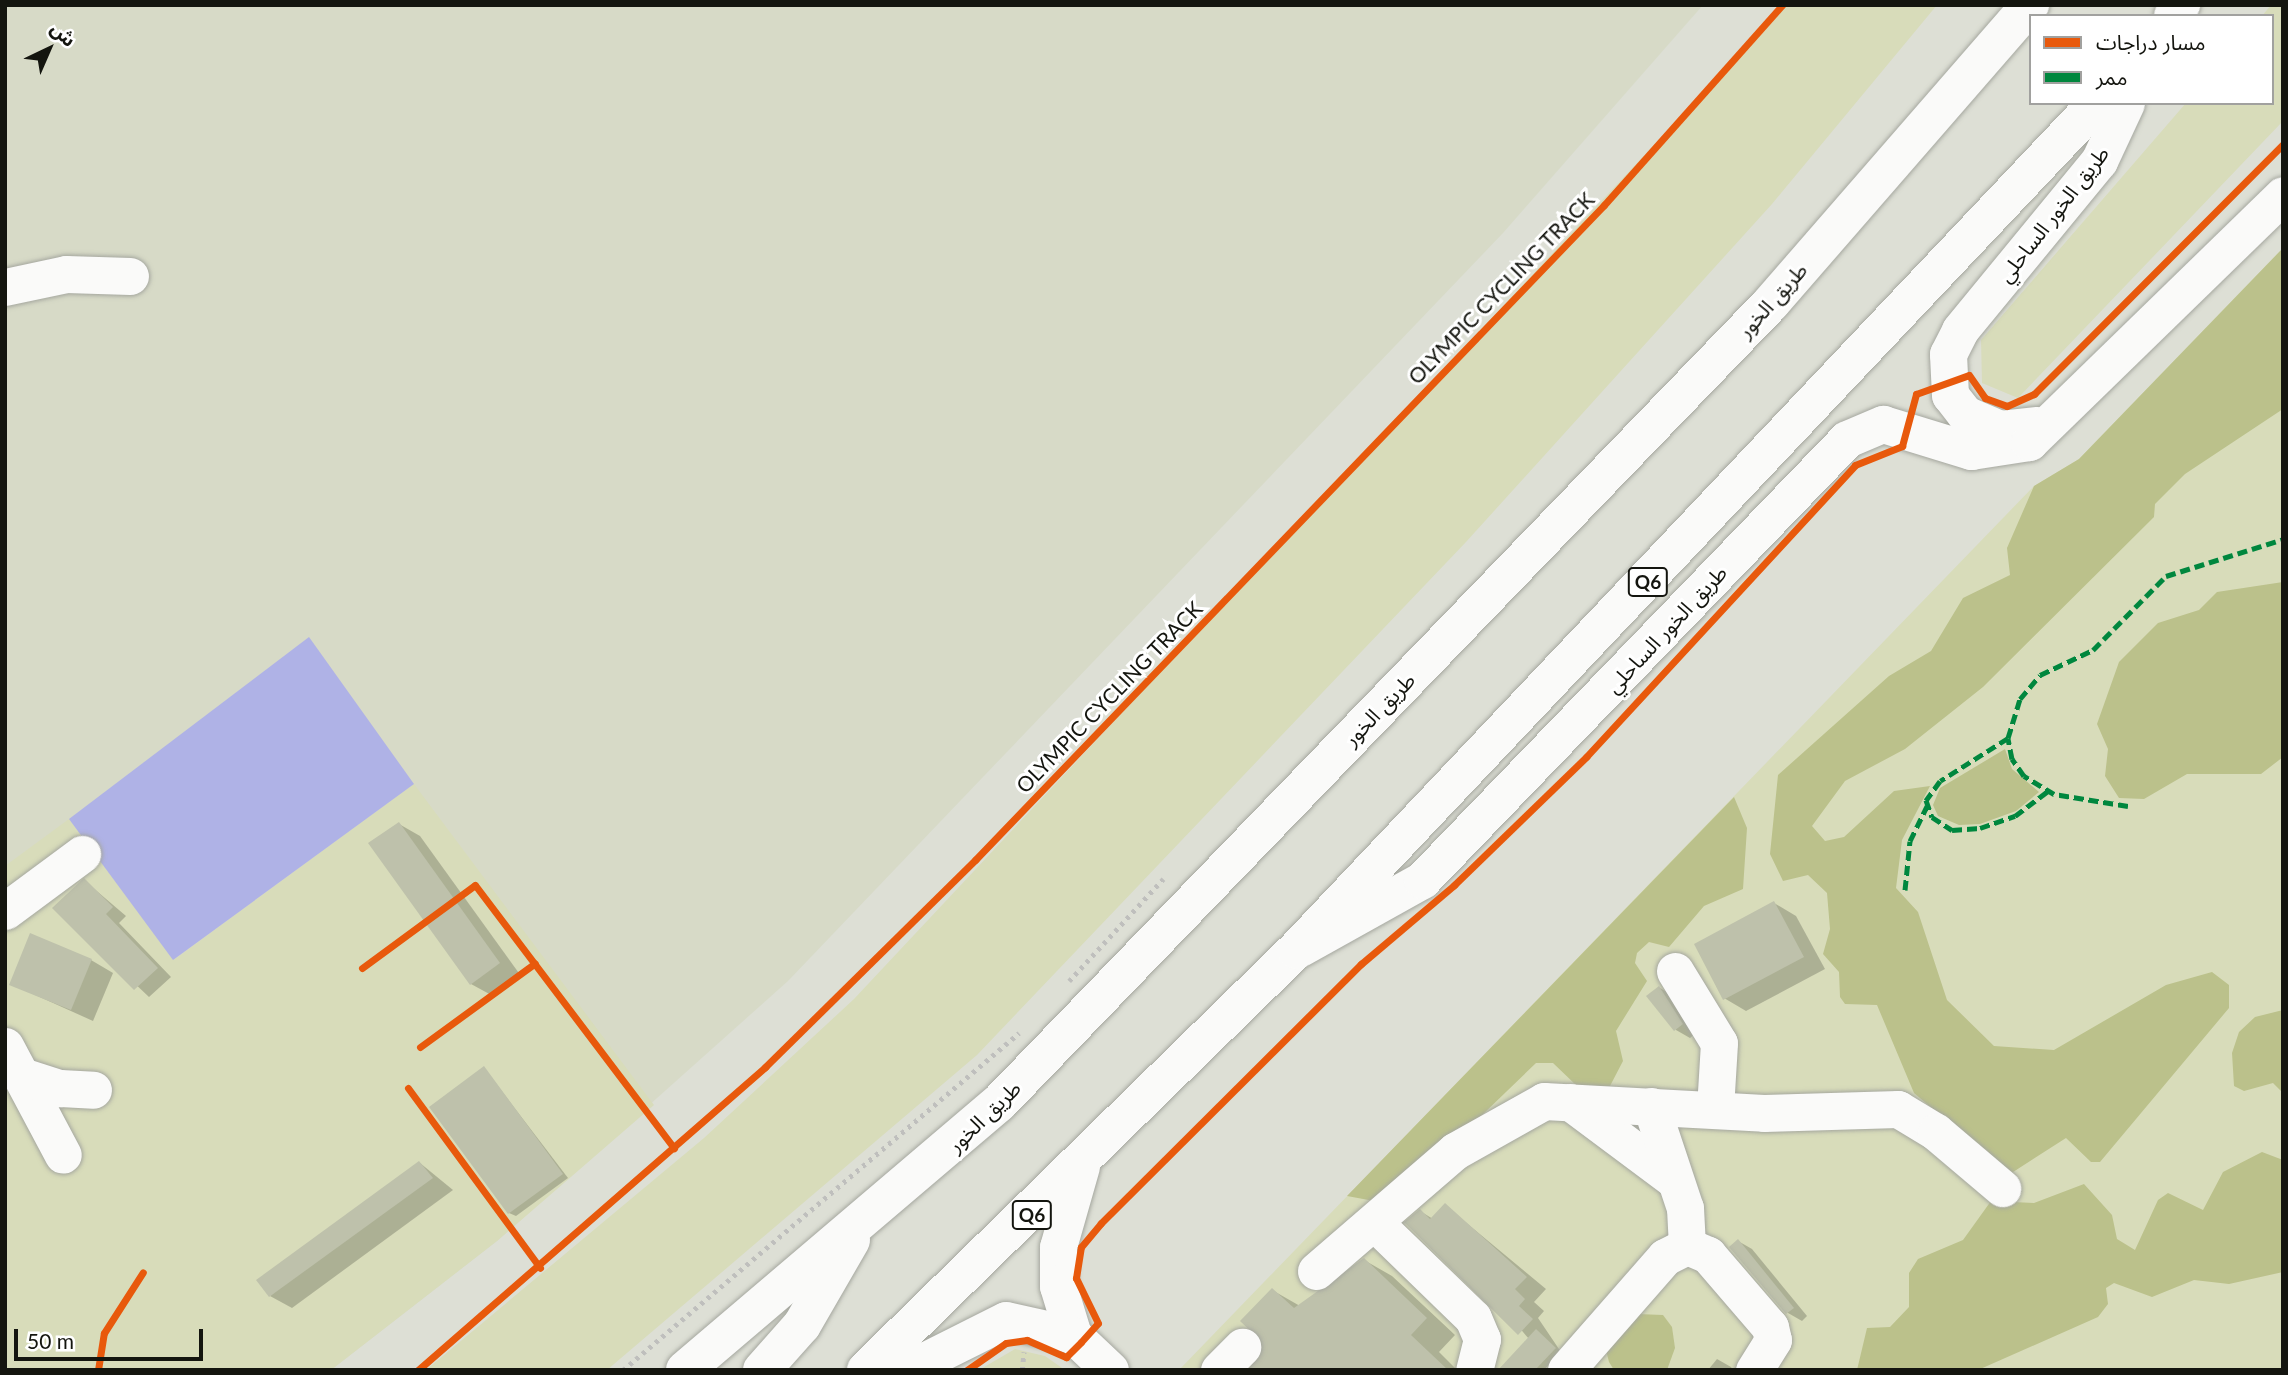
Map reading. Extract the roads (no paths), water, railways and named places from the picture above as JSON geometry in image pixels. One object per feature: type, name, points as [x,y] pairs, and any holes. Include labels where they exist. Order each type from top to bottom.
[{"type":"highway","name":"طريق الخور","points":[[685,1370],[999,1103],[1771,303],[2030,5]]},
{"type":"highway","name":"Q6","points":[[867,1369],[1081,1166],[1296,950],[2095,105]]},
{"type":"highway","points":[[762,1370],[830,1283],[855,1228]]},
{"type":"street","name":"طريق الخور الساحلي","points":[[2062,417],[2000,429],[1976,421],[1950,395],[1948,354],[1960,330],[2099,161],[2125,105]]},
{"type":"street","name":"طريق الخور الساحلي","points":[[1296,950],[1422,880],[1847,439],[1895,425],[1971,451],[2004,451],[2029,442],[2062,417],[2283,195]]},
{"type":"street","points":[[5,287],[66,275],[130,276]]},
{"type":"street","points":[[5,911],[82,854]]},
{"type":"street","points":[[1675,971],[1719,1042],[1715,1108]]},
{"type":"street","points":[[14,1061],[60,1088],[93,1090]]},
{"type":"street","points":[[14,1061],[63,1155]]},
{"type":"street","points":[[1316,1271],[1358,1228],[1375,1223],[1481,1132],[1516,1112],[1566,1100],[1807,1114],[1898,1109],[1936,1132],[2002,1188]]},
{"type":"street","points":[[1566,1100],[1674,1179]]},
{"type":"street","points":[[1651,1106],[1685,1208],[1687,1246]]},
{"type":"street","points":[[1081,1166],[1058,1248],[1058,1286],[1073,1335],[1110,1370]]},
{"type":"street","points":[[1375,1223],[1473,1318],[1482,1339],[1474,1370]]},
{"type":"street","points":[[1566,1370],[1665,1257],[1687,1246],[1708,1255],[1770,1327],[1773,1360]]},
{"type":"street","points":[[867,1369],[926,1360],[1006,1320],[1073,1335]]},
{"type":"water","points":[[309,637],[414,784],[173,960],[69,819]]}]
